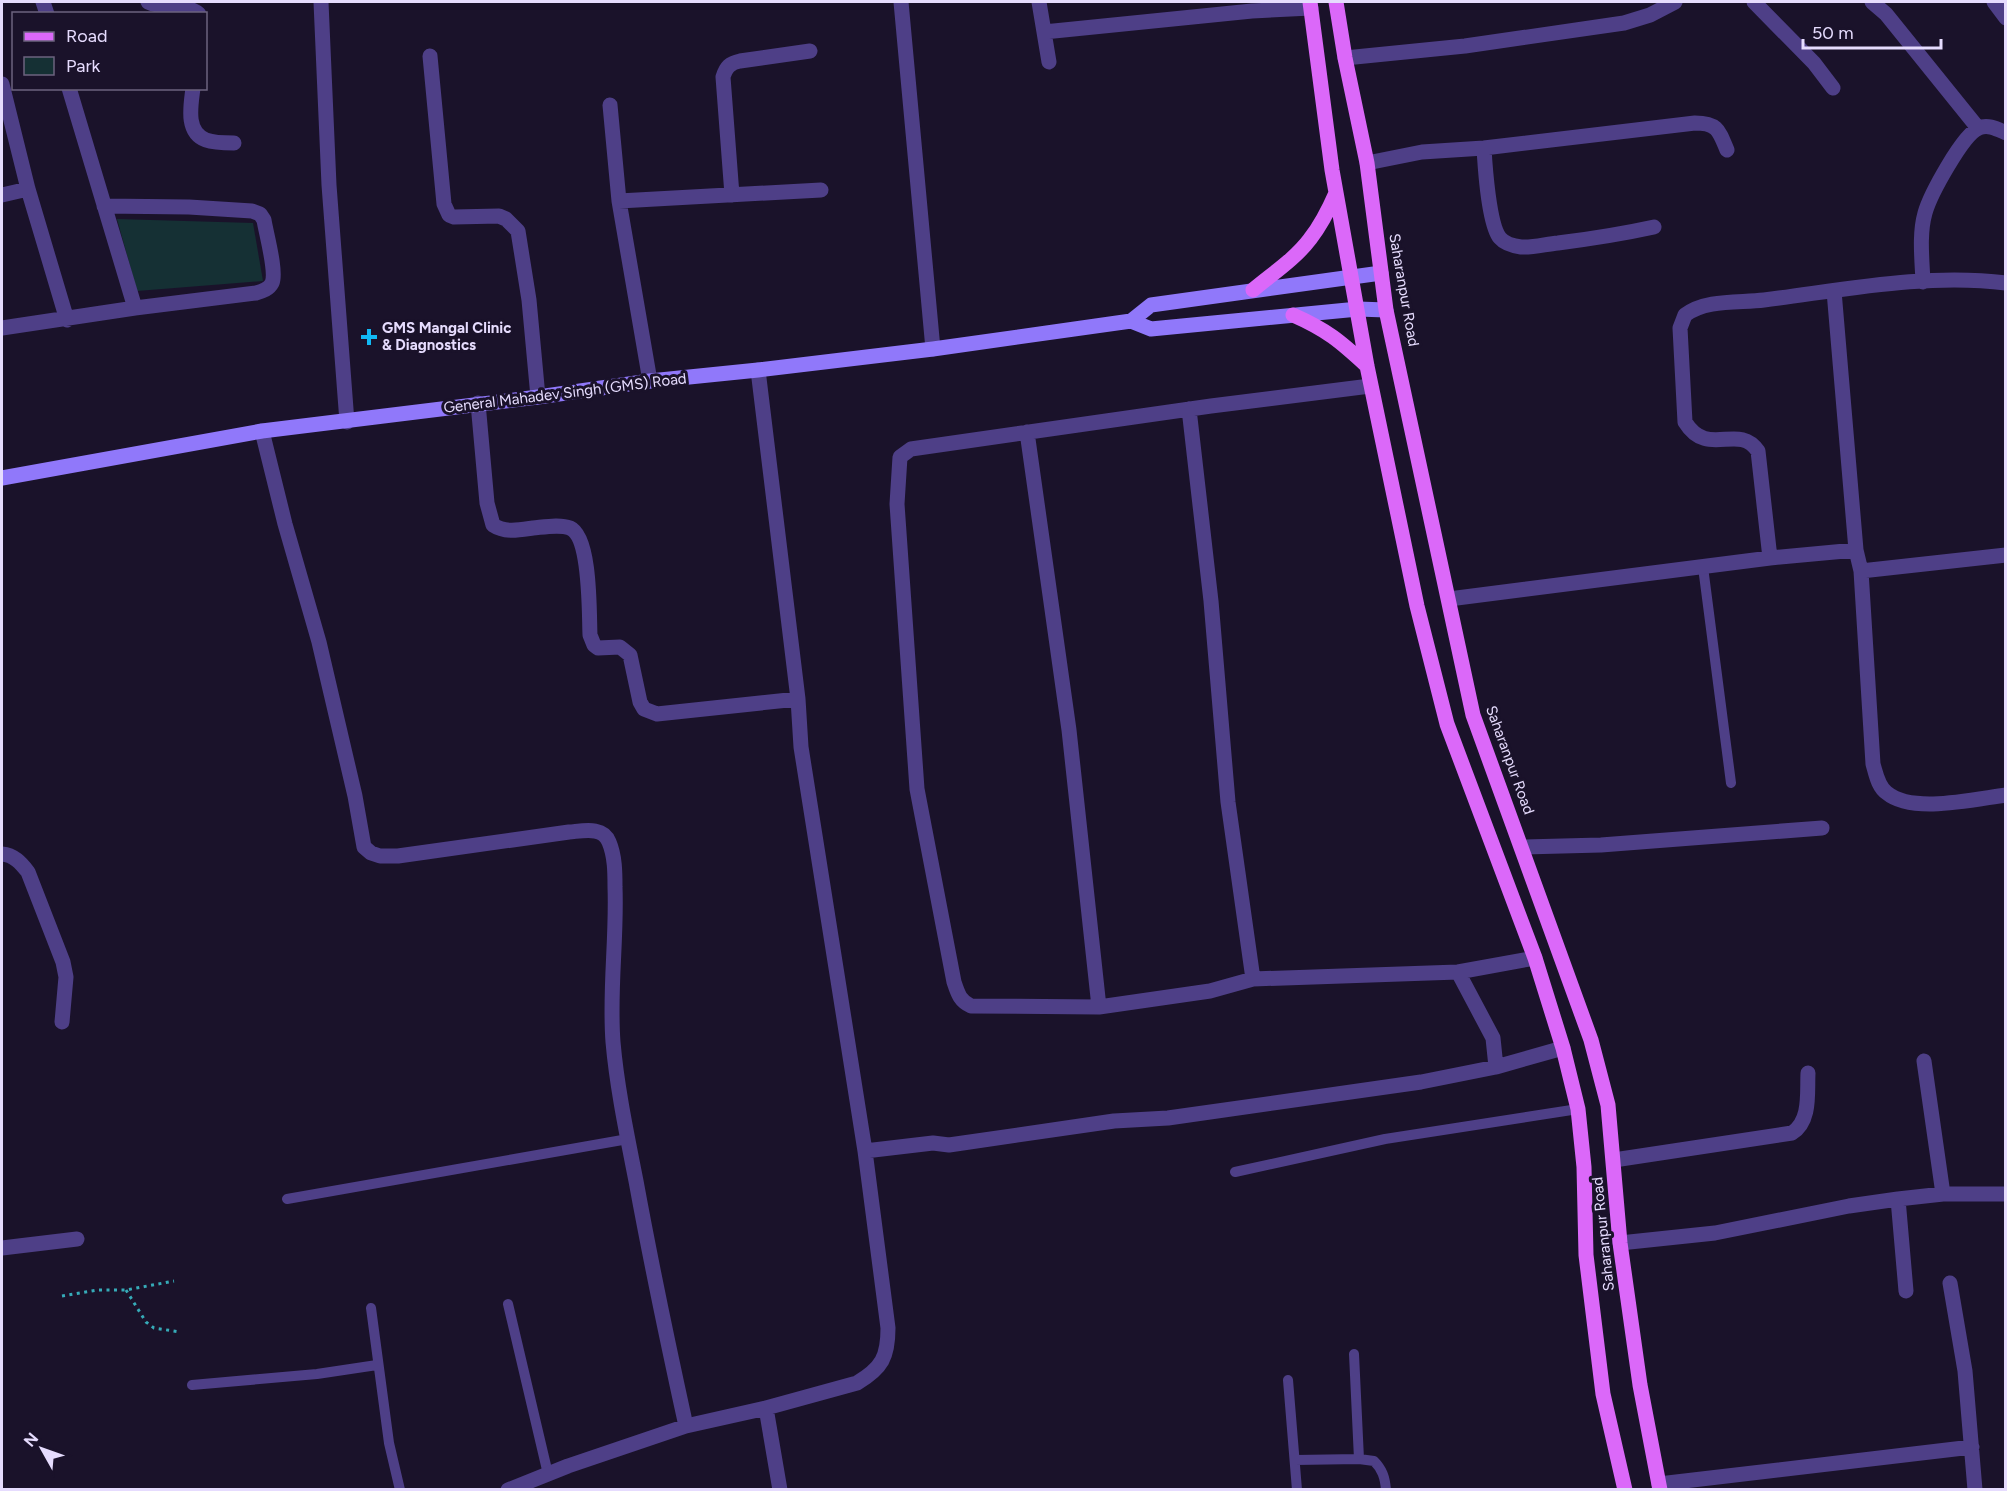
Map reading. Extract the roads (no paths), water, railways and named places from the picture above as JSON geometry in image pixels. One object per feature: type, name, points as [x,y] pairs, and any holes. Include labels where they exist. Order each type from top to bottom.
[{"type":"main road","name":"Saharanpur Road","points":[[1336,2],[1367,163],[1386,310],[1473,715],[1591,1040],[1608,1105],[1620,1243],[1640,1385],[1659,1487]]},
{"type":"main road","name":"Saharanpur Road","points":[[1310,5],[1336,193],[1358,309],[1366,366],[1417,606],[1447,724],[1534,958],[1563,1048],[1578,1109],[1584,1167],[1586,1254],[1603,1394],[1625,1490]]},
{"type":"main road","points":[[1253,290],[1298,253],[1310,239],[1336,193]]},
{"type":"main road","points":[[1293,315],[1319,326],[1340,341],[1366,366]]},
{"type":"main road","points":[[1447,724],[1473,715]]},
{"type":"street","points":[[148,2],[157,5],[187,7],[196,12]]},
{"type":"street","points":[[321,2],[329,185],[347,422]]},
{"type":"street","points":[[901,2],[933,349]]},
{"type":"street","points":[[1039,2],[1049,62]]},
{"type":"street","points":[[1345,58],[1465,46],[1624,23],[1650,15],[1675,2]]},
{"type":"street","points":[[1754,2],[1814,63],[1833,88]]},
{"type":"street","points":[[1872,2],[1886,14],[1978,128]]},
{"type":"street","points":[[1994,2],[2006,18]]},
{"type":"street","points":[[1044,32],[1310,5]]},
{"type":"street","points":[[732,195],[723,77],[726,68],[732,62],[810,51]]},
{"type":"street","points":[[430,56],[444,204],[449,215],[454,217],[499,216],[506,219],[518,231],[529,300],[538,397]]},
{"type":"street","points":[[2,84],[6,126],[67,320]]},
{"type":"street","points":[[70,90],[135,308]]},
{"type":"street","points":[[193,90],[191,118],[193,128],[205,140],[234,143]]},
{"type":"street","points":[[610,105],[620,201],[650,381]]},
{"type":"street","points":[[1367,163],[1422,152],[1484,148],[1706,123],[1714,126],[1720,132],[1727,150]]},
{"type":"street","points":[[1923,282],[1921,238],[1925,213],[1936,187],[1967,137],[1978,128],[1990,127],[2006,133]]},
{"type":"street","points":[[1484,148],[1488,191],[1496,231],[1500,239],[1508,244],[1530,246],[1654,227]]},
{"type":"street","points":[[2,195],[27,189]]},
{"type":"street","points":[[620,201],[821,190]]},
{"type":"street","points":[[2,328],[256,293],[267,289],[273,279],[264,220],[260,214],[252,211],[189,207],[104,206]]},
{"type":"street","name":"General Mahadev Singh (GMS) Road","points":[[1131,321],[1151,305],[1351,275],[1381,273]]},
{"type":"street","points":[[1770,558],[1758,451],[1752,442],[1744,439],[1705,440],[1690,430],[1685,422],[1680,328],[1685,315],[1699,306],[1923,282],[1966,280],[2006,283]]},
{"type":"street","points":[[1834,291],[1856,550],[1861,571],[1873,764],[1877,779],[1885,792],[1898,800],[1918,804],[2006,795]]},
{"type":"street","name":"General Mahadev Singh (GMS) Road","points":[[2,478],[262,431],[347,422],[650,381],[933,349],[1131,321],[1151,329],[1358,309],[1386,310]]},
{"type":"street","points":[[508,1490],[686,1426],[766,1408],[856,1383],[869,1376],[888,1349],[888,1328],[865,1152],[805,769],[758,370]]},
{"type":"street","points":[[1370,386],[911,449],[900,457],[897,504],[917,789],[958,996],[963,1003],[981,1007],[1099,1007],[1210,991],[1253,979],[1458,972],[1534,958]]},
{"type":"street","points":[[478,404],[487,503],[493,525],[500,529],[512,530],[562,527],[571,528],[577,533],[585,558],[590,635],[594,645],[598,648],[620,647],[630,655],[640,702],[644,709],[657,714],[798,699]]},
{"type":"street","points":[[1189,410],[1211,601],[1228,802],[1253,979]]},
{"type":"street","points":[[262,431],[285,524],[319,642],[355,796],[364,847],[370,853],[380,856],[398,856],[594,831],[603,833],[609,841],[615,876],[616,920],[611,1015],[613,1045],[655,1282],[686,1426]]},
{"type":"street","points":[[1027,432],[1069,730],[1099,1007]]},
{"type":"street","points":[[1449,599],[1770,558],[1856,550]]},
{"type":"street","points":[[1861,571],[2006,555]]},
{"type":"street","points":[[1522,847],[1601,845],[1822,828]]},
{"type":"street","points":[[2,854],[8,854],[20,862],[28,873],[63,962],[66,977],[62,1022]]},
{"type":"street","points":[[1458,972],[1493,1038],[1497,1067]]},
{"type":"street","points":[[865,1152],[933,1143],[949,1145],[1114,1121],[1179,1116],[1411,1083],[1497,1067],[1563,1048]]},
{"type":"street","points":[[1924,1061],[1943,1194]]},
{"type":"street","points":[[1614,1160],[1792,1133],[1799,1129],[1806,1111],[1808,1073]]},
{"type":"street","points":[[1620,1243],[1715,1233],[1849,1206],[1898,1199],[1943,1194],[2006,1194]]},
{"type":"street","points":[[1898,1199],[1906,1291]]},
{"type":"street","points":[[2,1248],[77,1239]]},
{"type":"street","points":[[1950,1283],[1965,1371],[1975,1490]]},
{"type":"street","points":[[766,1408],[780,1490]]},
{"type":"street","points":[[1659,1487],[1972,1447]]},
{"type":"lane","points":[[1703,567],[1731,783]]},
{"type":"lane","points":[[1235,1172],[1385,1139],[1578,1109]]},
{"type":"lane","points":[[287,1199],[628,1138]]},
{"type":"lane","points":[[508,1304],[548,1474]]},
{"type":"lane","points":[[371,1308],[389,1443],[400,1490]]},
{"type":"lane","points":[[1354,1354],[1359,1459]]},
{"type":"lane","points":[[192,1385],[317,1374],[377,1365]]},
{"type":"lane","points":[[1288,1380],[1297,1490]]},
{"type":"lane","points":[[1295,1460],[1359,1459],[1374,1461],[1384,1475],[1386,1490]]},
{"type":"place","name":"GMS Mangal Clinic & Diagnostics","points":[[369,337]]}]
